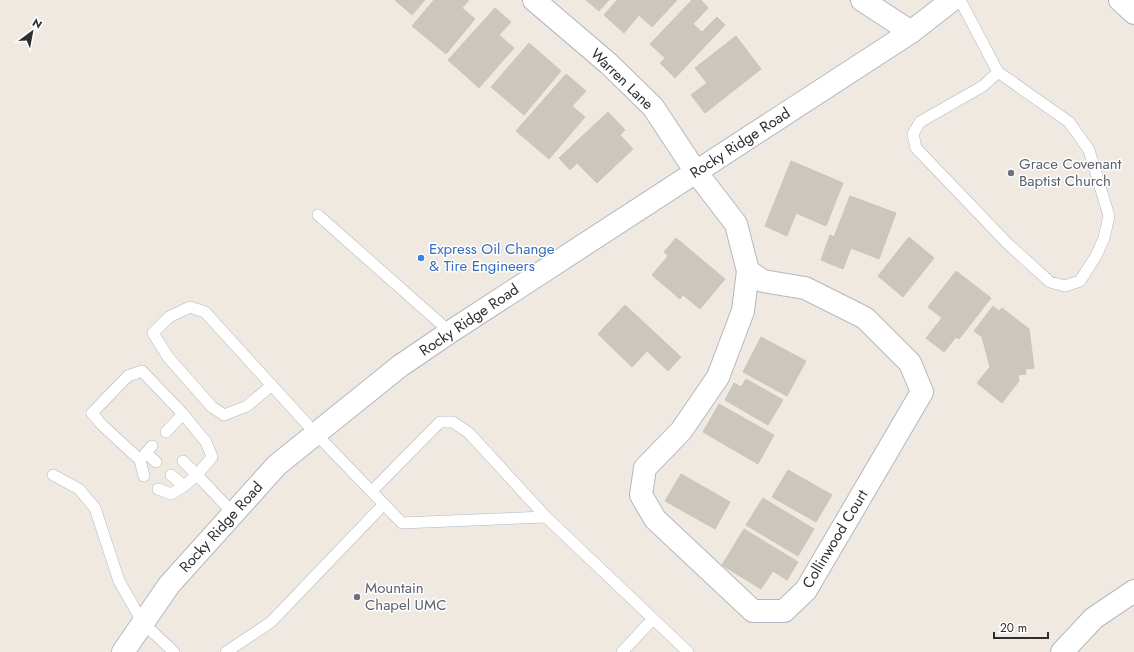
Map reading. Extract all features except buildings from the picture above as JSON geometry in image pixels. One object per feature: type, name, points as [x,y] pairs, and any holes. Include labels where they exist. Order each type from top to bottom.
[{"type":"street","name":"Warren Lane","points":[[534,0],[609,64],[653,107],[696,172]]},
{"type":"street","points":[[862,0],[911,32]]},
{"type":"street","name":"Rocky Ridge Road","points":[[124,652],[169,585],[277,465],[400,366],[911,32],[952,0]]},
{"type":"street","points":[[1120,0],[1134,13]]},
{"type":"street","name":"Collinwood Court","points":[[696,172],[736,224],[748,271],[743,311],[718,376],[681,431],[645,468],[641,495],[655,520],[753,611],[784,611],[806,590],[922,392],[910,363],[865,318],[805,288],[763,281],[748,271]]},
{"type":"street","points":[[1062,652],[1094,618],[1134,590]]},
{"type":"lane","points":[[960,0],[998,72],[1069,122],[1089,150],[1109,216],[1104,238],[1096,256],[1080,281],[1065,286],[1050,282],[1008,244],[916,148],[913,134],[920,122],[983,86],[998,72]]},
{"type":"lane","points":[[318,215],[450,332]]},
{"type":"lane","points":[[272,385],[247,406],[224,415],[212,406],[168,356],[153,333],[169,316],[190,307],[205,312],[272,385],[316,434],[402,523],[546,517]]},
{"type":"lane","points":[[156,462],[146,453],[101,424],[92,413],[128,376],[142,371],[206,442],[212,457],[197,475],[184,486],[171,494],[158,489]]},
{"type":"lane","points":[[166,432],[182,414]]},
{"type":"lane","points":[[372,492],[440,422],[453,422],[470,433],[546,517],[688,652]]},
{"type":"lane","points":[[144,476],[146,453]]},
{"type":"lane","points":[[183,460],[233,513]]},
{"type":"lane","points":[[53,475],[79,489],[95,508],[118,581],[143,623],[174,652]]},
{"type":"lane","points":[[171,475],[184,486]]},
{"type":"lane","points":[[226,652],[271,622],[384,504]]},
{"type":"lane","points":[[622,652],[653,619]]},
{"type":"place","name":"Grace Covenant Baptist Church","points":[[1011,173]]},
{"type":"place","name":"Express Oil Change & Tire Engineers","points":[[421,258]]},
{"type":"place","name":"Mountain Chapel UMC","points":[[357,597]]}]
